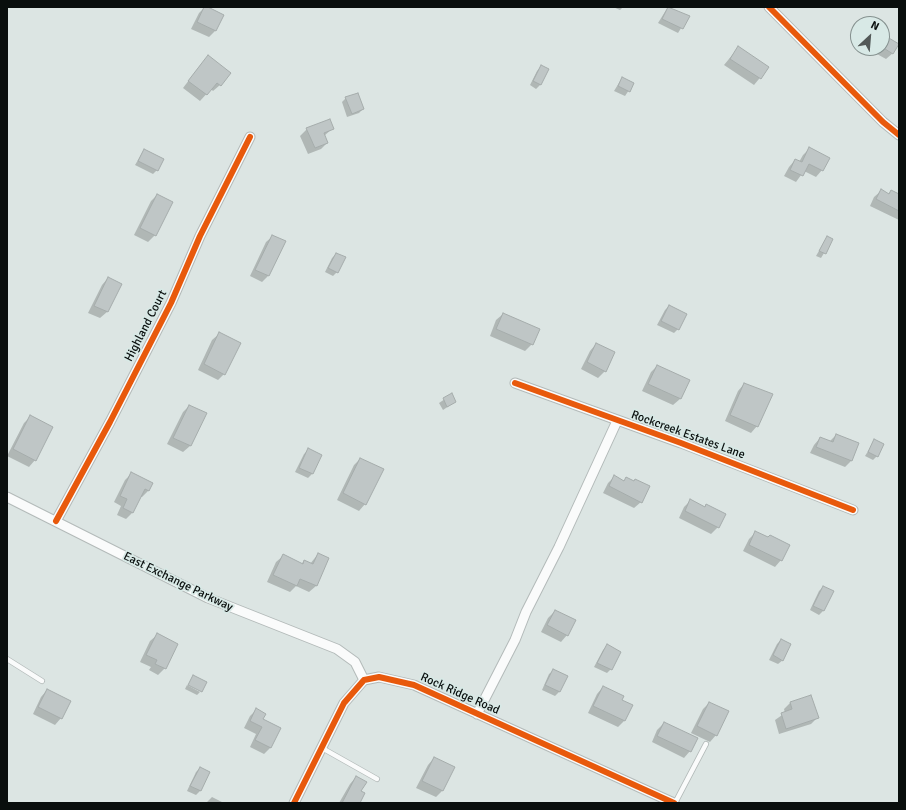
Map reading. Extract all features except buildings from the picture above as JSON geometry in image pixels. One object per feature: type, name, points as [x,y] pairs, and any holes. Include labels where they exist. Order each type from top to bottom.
[{"type":"street","points":[[769,7],[882,122],[899,135]]},
{"type":"street","name":"Highland Court","points":[[56,521],[110,422],[171,303],[200,236],[250,137]]},
{"type":"street","name":"Rockcreek Estates Lane","points":[[515,383],[678,442],[853,510]]},
{"type":"street","name":"Rockcreek Estates Lane","points":[[477,714],[515,640],[526,612],[559,547],[617,420]]},
{"type":"street","name":"East Exchange Parkway","points":[[7,497],[208,598],[337,649],[355,662],[364,680]]},
{"type":"street","name":"Rock Ridge Road","points":[[364,680],[379,677],[414,685],[675,803]]},
{"type":"street","points":[[294,803],[344,703],[364,680]]},
{"type":"lane","points":[[7,659],[42,681]]},
{"type":"lane","points":[[675,803],[706,744]]},
{"type":"lane","points":[[322,748],[377,779]]},
{"type":"cycle path","points":[[769,7],[883,122],[899,135]]},
{"type":"cycle path","points":[[56,521],[110,422],[171,303],[200,236],[250,137]]},
{"type":"cycle path","points":[[515,383],[681,443],[853,510]]},
{"type":"cycle path","points":[[294,803],[344,703],[364,680],[379,677],[414,685],[674,803]]}]
